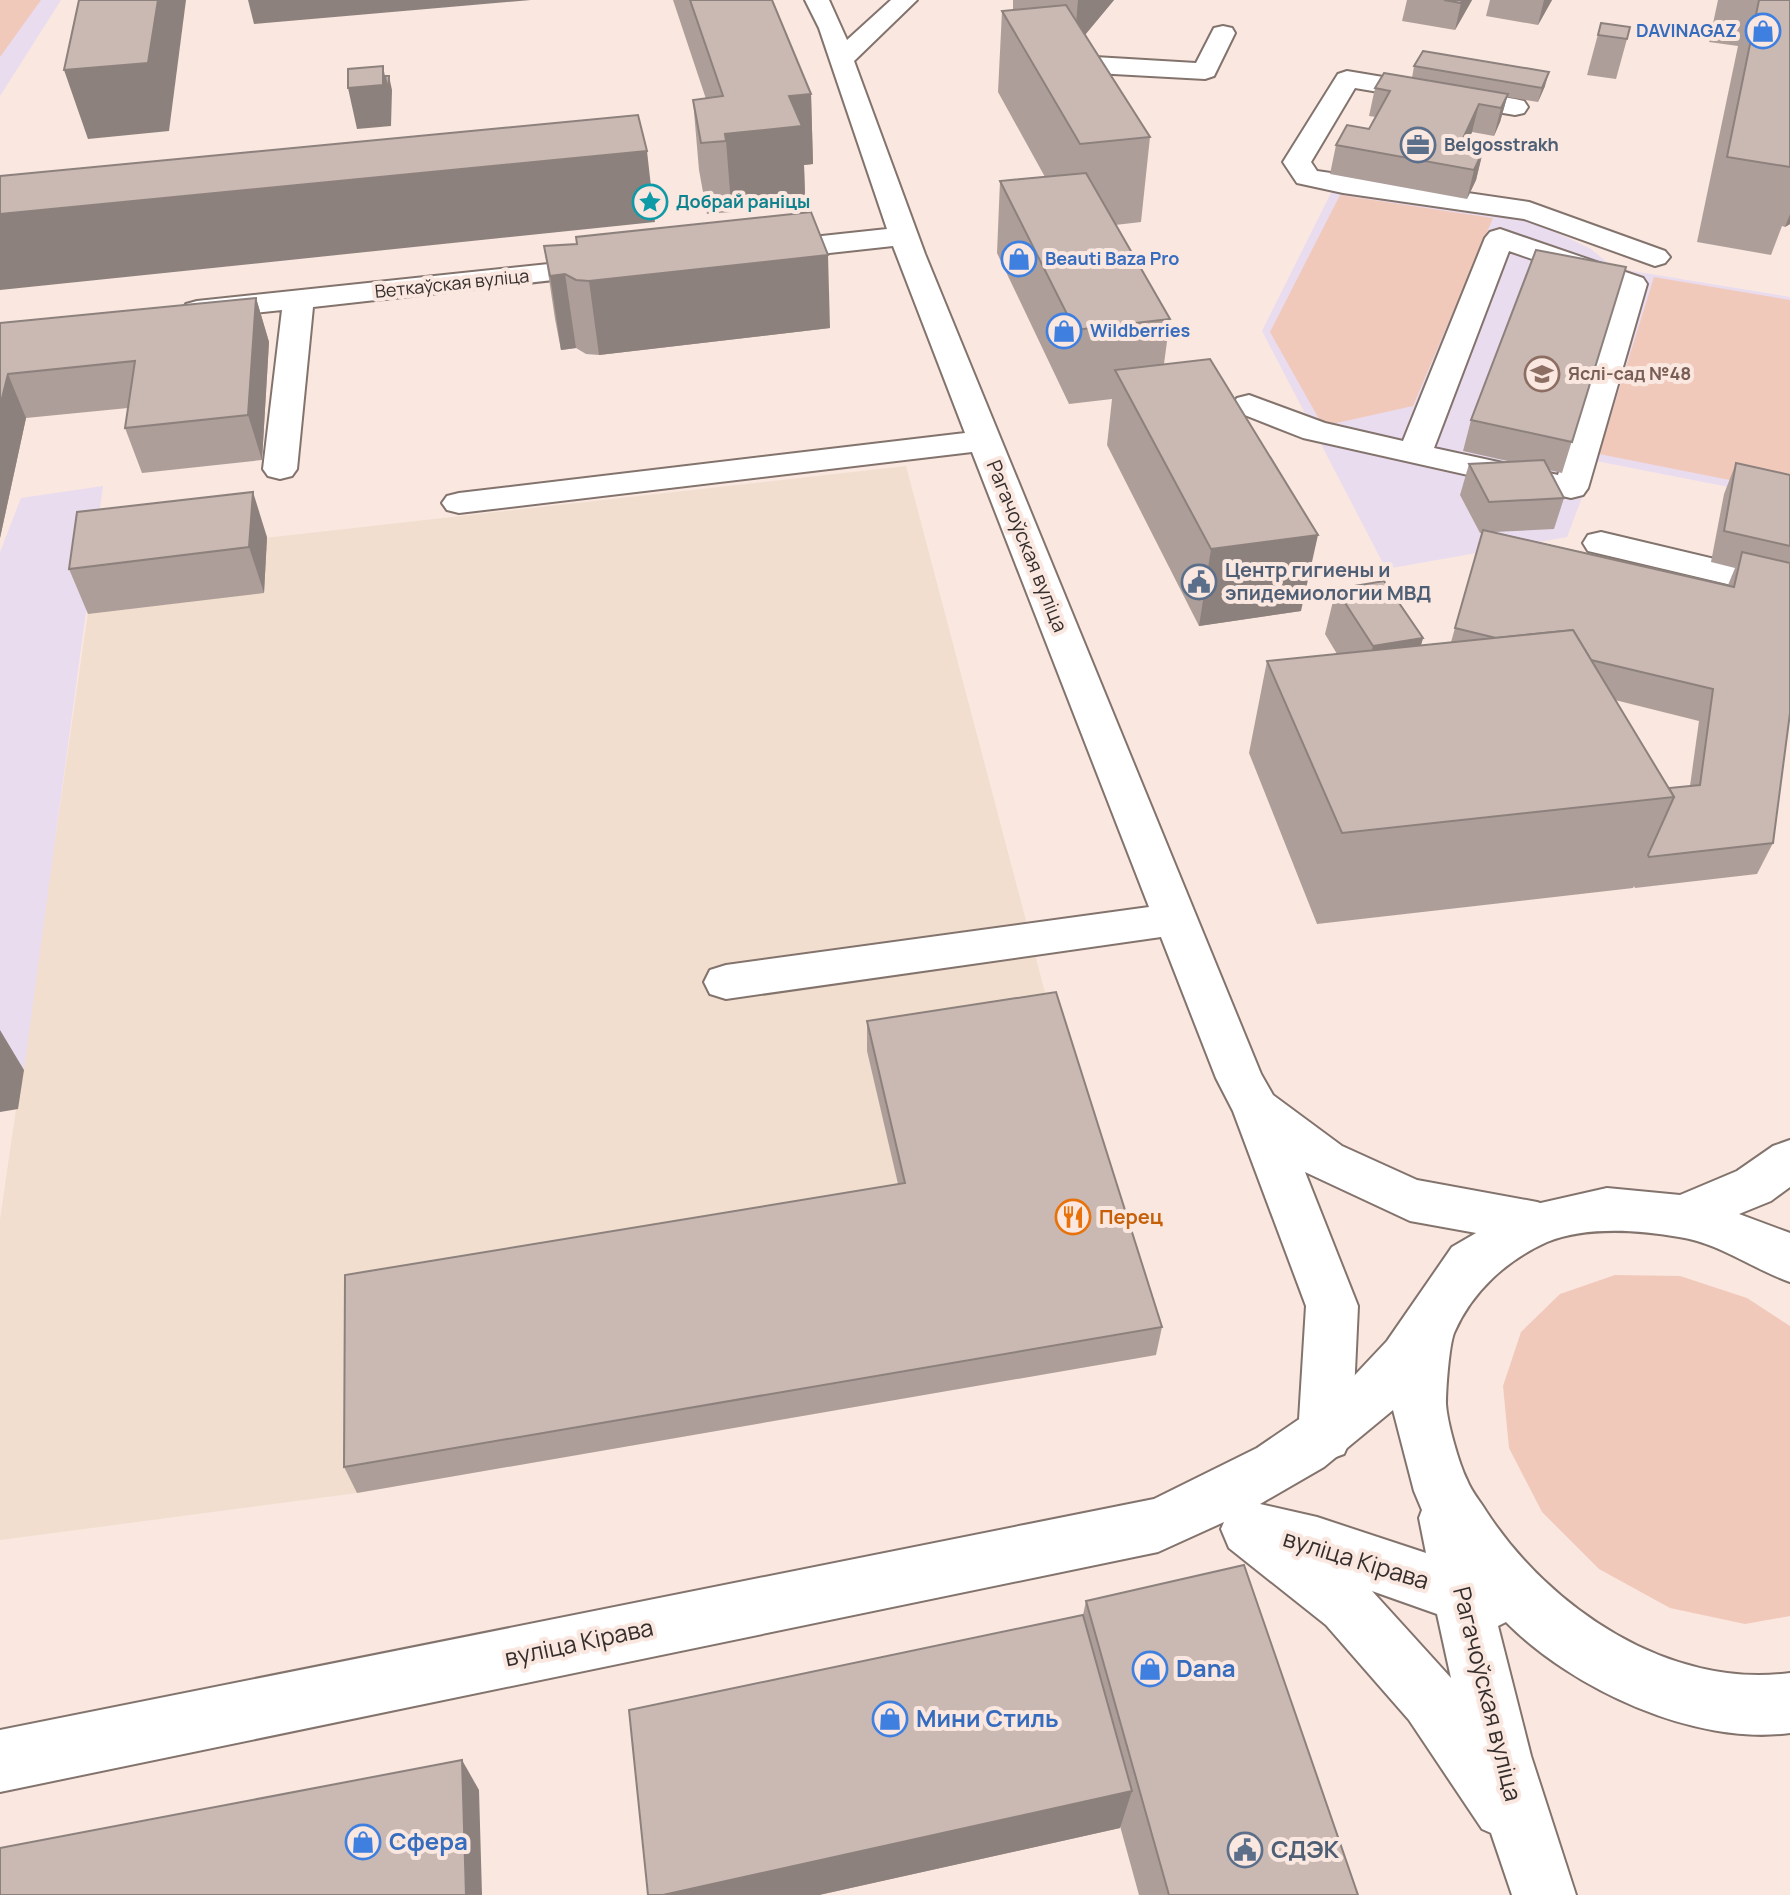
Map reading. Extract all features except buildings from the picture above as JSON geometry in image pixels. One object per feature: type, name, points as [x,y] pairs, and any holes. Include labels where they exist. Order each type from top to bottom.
[{"type":"street","name":"Рагачоўская вуліца","points":[[817,0],[831,28],[904,236],[1239,1078],[1256,1109],[1332,1306],[1325,1436]]},
{"type":"street","points":[[841,60],[905,0]]},
{"type":"street","points":[[1095,65],[1205,71],[1223,33]]},
{"type":"street","points":[[1515,107],[1347,79],[1297,162],[1307,177],[1343,185],[1529,211],[1655,257]]},
{"type":"street","points":[[731,254],[904,236]]},
{"type":"street","points":[[1249,405],[1315,431],[1415,454],[1571,488],[1632,284],[1500,238],[1415,454]]},
{"type":"street","name":"Веткаўская вуліца","points":[[172,313],[640,264]]},
{"type":"street","points":[[280,469],[298,300]]},
{"type":"street","points":[[459,503],[985,441]]},
{"type":"street","points":[[1601,543],[1790,588]]},
{"type":"street","points":[[726,982],[1176,919]]},
{"type":"street","name":"Рагачоўская вуліца","points":[[1256,1109],[1325,1160],[1410,1200],[1537,1223]]},
{"type":"street","points":[[1682,1216],[1754,1186],[1790,1160]]},
{"type":"street","points":[[1537,1223],[1607,1209],[1790,1230]]},
{"type":"street","points":[[1682,1216],[1770,1247],[1790,1260]]},
{"type":"street","name":"вуліца Кірава","points":[[0,1761],[1158,1525],[1249,1483],[1325,1436],[1383,1386],[1428,1329],[1470,1263],[1537,1223]]},
{"type":"street","points":[[1428,1329],[1419,1406],[1442,1491],[1486,1561],[1549,1624],[1616,1668],[1692,1696],[1767,1706],[1790,1703]]},
{"type":"street","name":"Рагачоўская вуліца","points":[[1442,1491],[1462,1594],[1521,1832],[1544,1895]]},
{"type":"street","name":"вуліца Кірава","points":[[1158,1525],[1249,1529],[1317,1544],[1549,1624]]},
{"type":"street","points":[[1249,1529],[1346,1605],[1430,1699],[1521,1832]]},
{"type":"shaded area","points":[[0,0],[61,0],[0,96]]},
{"type":"shaded area","points":[[0,0],[41,0],[0,57]]},
{"type":"shaded area","points":[[1333,189],[1526,218],[1591,249],[1614,268],[1790,297],[1790,499],[1596,461],[1567,537],[1386,569],[1262,331]]},
{"type":"shaded area","points":[[1340,195],[1493,218],[1413,406],[1323,426],[1270,332]]},
{"type":"shaded area","points":[[1654,277],[1790,300],[1790,492],[1599,454]]},
{"type":"shaded area","points":[[906,466],[1053,1023],[1156,1355],[357,1493],[0,1540],[0,1220],[96,557]]},
{"type":"shaded area","points":[[103,486],[24,1070],[0,1074],[0,552],[21,498]]},
{"type":"shaded area","points":[[1615,1275],[1680,1276],[1747,1298],[1790,1326],[1790,1616],[1745,1624],[1670,1608],[1599,1569],[1542,1512],[1509,1448],[1503,1386],[1521,1332],[1560,1294]]},
{"type":"place","name":"DAVINAGAZ","points":[[1763,31]]},
{"type":"place","name":"Belgosstrakh","points":[[1418,145]]},
{"type":"place","name":"Добрай раніцы","points":[[650,202]]},
{"type":"place","name":"Beauti Baza Pro","points":[[1019,259]]},
{"type":"place","name":"Wildberries","points":[[1064,331]]},
{"type":"place","name":"Яслі-сад №48","points":[[1542,374]]},
{"type":"place","name":"Центр гигиены и эпидемиологии МВД","points":[[1199,582]]},
{"type":"place","name":"Перец","points":[[1073,1217]]},
{"type":"place","name":"Dana","points":[[1150,1669]]},
{"type":"place","name":"Мини Стиль","points":[[890,1719]]},
{"type":"place","name":"Сфера","points":[[363,1842]]},
{"type":"place","name":"СДЭК","points":[[1245,1850]]}]
